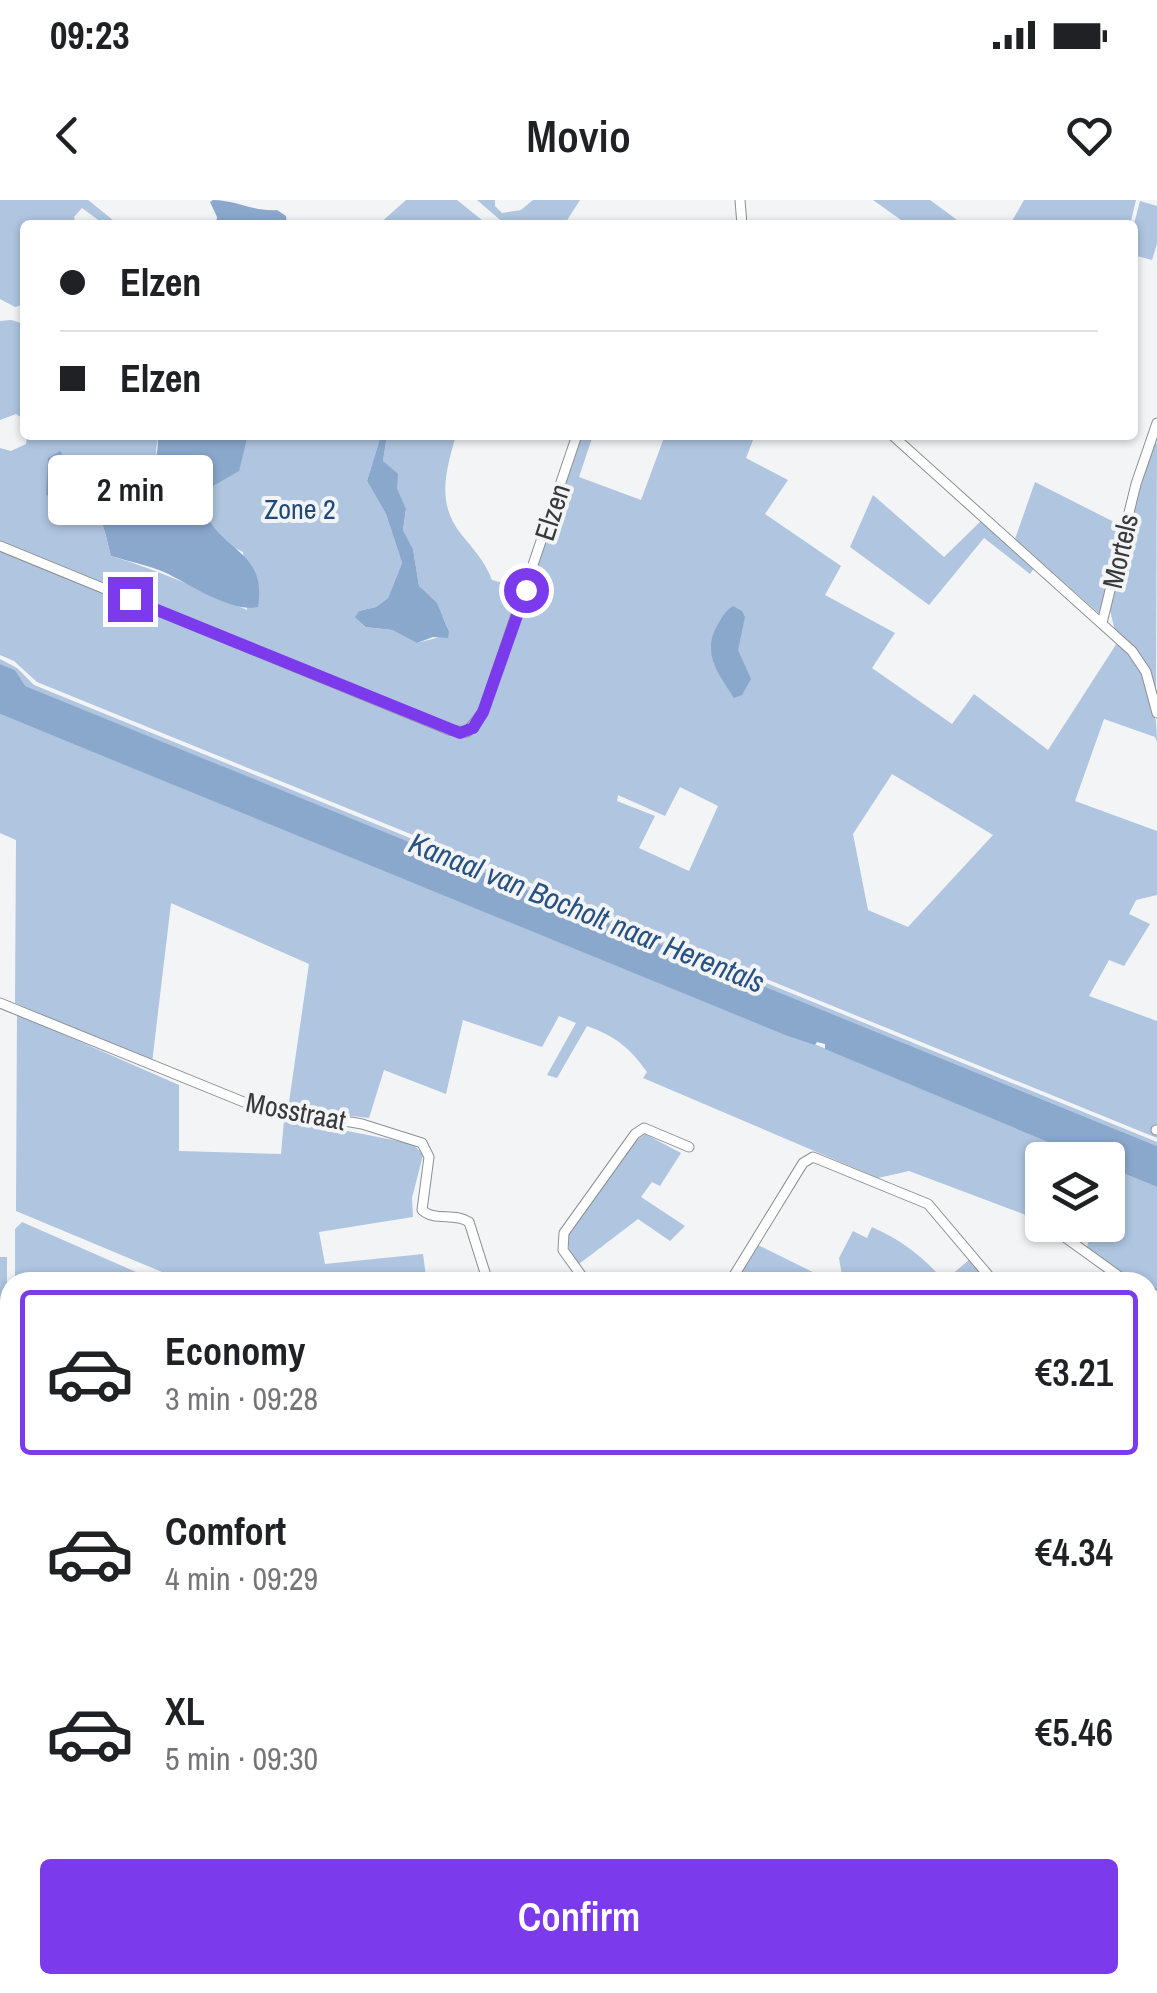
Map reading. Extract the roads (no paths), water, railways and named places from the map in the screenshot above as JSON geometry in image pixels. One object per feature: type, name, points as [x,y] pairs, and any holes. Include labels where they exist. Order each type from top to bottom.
[{"type":"street","name":"Mortels","points":[[1102,623],[1136,484],[1157,423]]},
{"type":"street","name":"Elzen","points":[[0,546],[432,723],[467,732],[477,722],[490,694],[575,440]]},
{"type":"street","points":[[898,440],[1102,623],[1142,664],[1157,713]]},
{"type":"street","name":"Mosstraat","points":[[0,1003],[251,1105],[380,1128],[422,1142],[429,1157],[422,1210],[432,1216],[456,1216],[469,1222],[485,1272]]},
{"type":"street","points":[[579,1272],[563,1250],[564,1232],[635,1134],[644,1128],[689,1147]]},
{"type":"street","points":[[736,1272],[803,1163],[818,1158],[928,1204],[986,1272]]},
{"type":"street","points":[[1071,1242],[1114,1272]]},
{"type":"park label","name":"Zone 2","points":[[300,509]]},
{"type":"water label","name":"Kanaal van Bocholt naar Herentals","points":[[587,912]]}]
